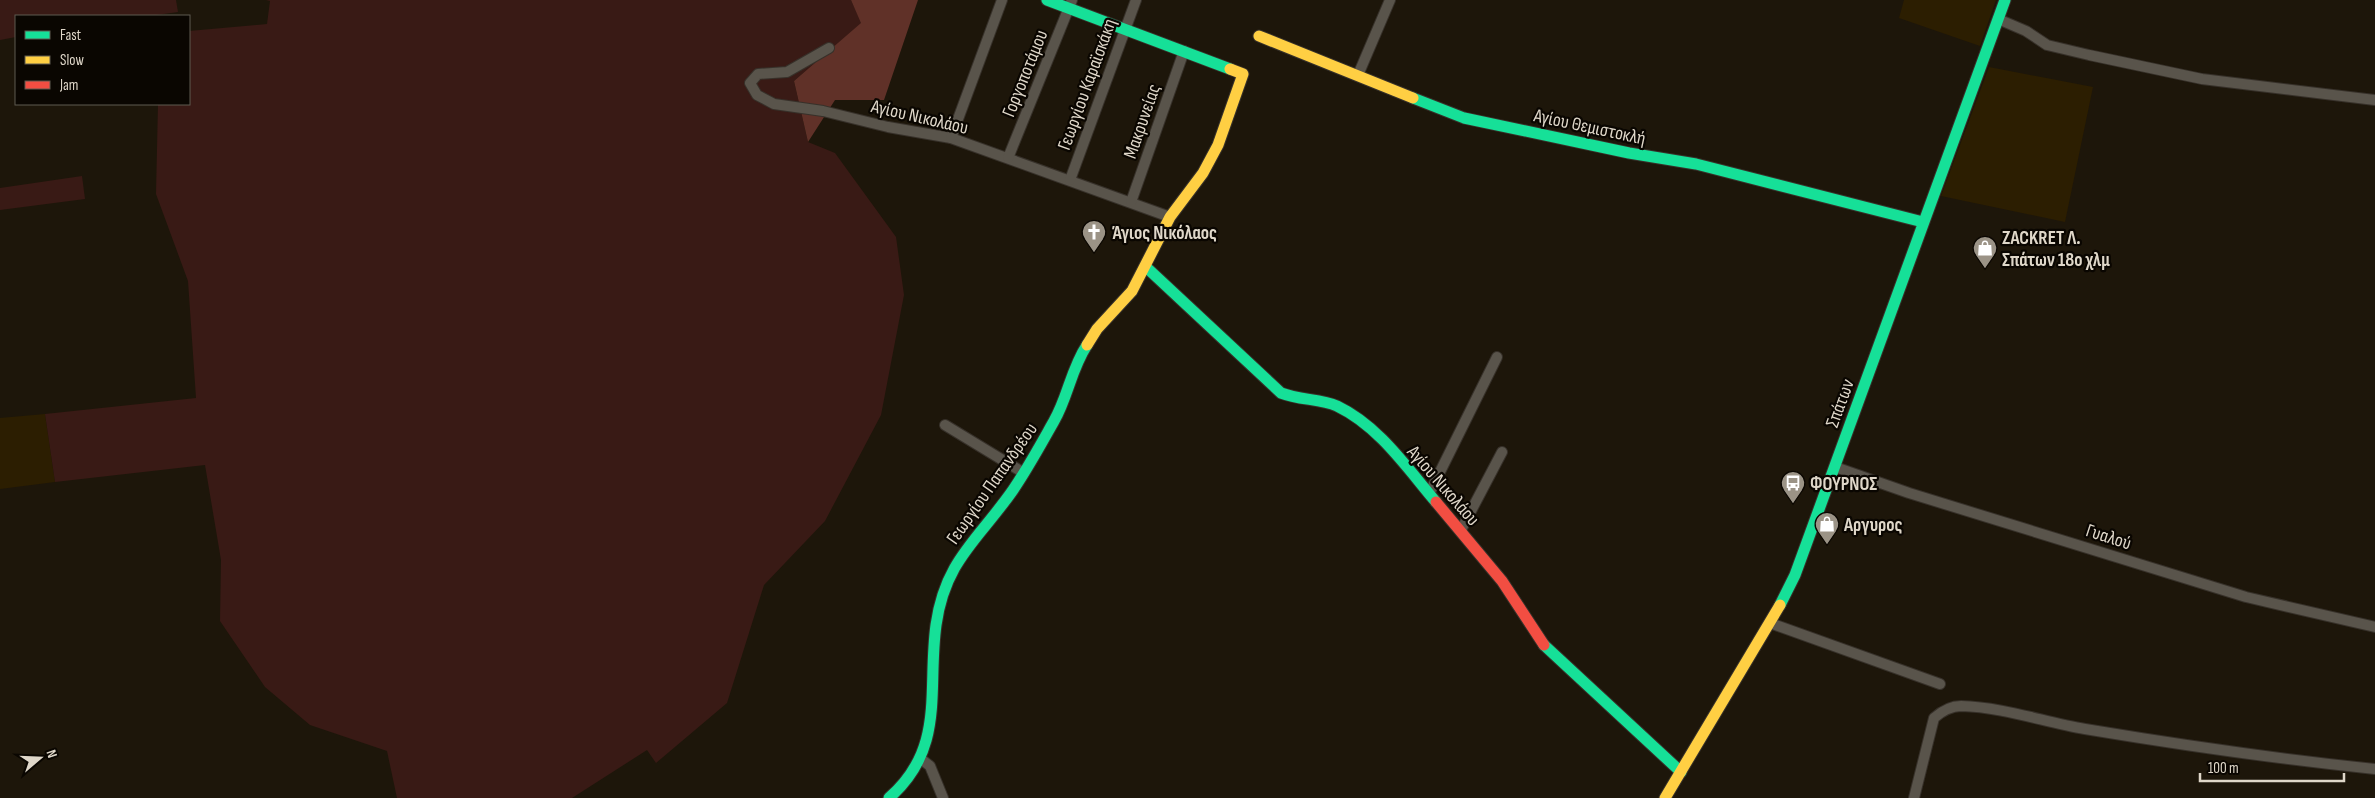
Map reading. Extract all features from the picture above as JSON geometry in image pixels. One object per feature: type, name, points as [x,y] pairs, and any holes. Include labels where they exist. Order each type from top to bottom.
[{"type":"street","points":[[952,138],[1002,0]]},
{"type":"street","points":[[1047,0],[1070,4],[1124,29],[1184,51]]},
{"type":"street","name":"Γεωργίου Καραϊσκάκη","points":[[1070,180],[1136,0]]},
{"type":"street","points":[[1358,75],[1390,0]]},
{"type":"street","name":"Σπάτων","points":[[1665,798],[1770,623],[1795,575],[2005,0]]},
{"type":"street","name":"Γοργοποτάμου","points":[[1008,158],[1070,4]]},
{"type":"street","points":[[1998,19],[2026,31],[2047,45],[2088,55],[2202,79],[2375,100]]},
{"type":"street","name":"Αγίου Θεμιστοκλή","points":[[1259,36],[1301,55],[1358,75],[1464,118],[1629,153],[1696,164],[1923,222]]},
{"type":"street","name":"Αγίου Νικολάου","points":[[829,48],[787,72],[758,74],[750,82],[753,89],[757,95],[774,104],[823,111],[888,127],[952,138],[1170,217]]},
{"type":"street","name":"Γεωργίου Παπανδρέου","points":[[889,798],[898,790],[921,759],[928,740],[933,698],[936,626],[943,591],[956,562],[1024,473],[1062,406],[1068,385],[1083,350],[1097,328],[1132,290],[1146,267],[1170,217],[1198,181],[1218,145],[1243,74],[1184,51]]},
{"type":"street","name":"Μακρυνείας","points":[[1131,202],[1184,51]]},
{"type":"street","name":"Αγίου Νικολάου","points":[[1146,267],[1281,393],[1297,399],[1335,405],[1359,418],[1380,437],[1461,530],[1502,581],[1544,645],[1681,772]]},
{"type":"street","points":[[1429,494],[1497,357]]},
{"type":"street","points":[[945,425],[1024,473]]},
{"type":"street","points":[[1461,530],[1502,452]]},
{"type":"street","name":"Γυαλού","points":[[1835,467],[1909,493],[2246,597],[2375,627]]},
{"type":"street","points":[[1770,623],[1940,684]]},
{"type":"street","points":[[1914,798],[1934,718],[1950,708],[1961,706],[2017,714],[2083,729],[2261,756],[2375,769]]},
{"type":"street","points":[[921,759],[930,766],[943,798]]},
{"type":"shaded area","points":[[0,0],[176,0],[178,12],[156,15],[15,15],[15,37],[0,40]]},
{"type":"shaded area","points":[[266,0],[851,0],[862,23],[794,81],[808,142],[835,153],[896,237],[904,295],[881,415],[825,521],[764,585],[727,703],[656,763],[647,750],[572,798],[397,798],[387,751],[310,725],[265,687],[220,621],[221,560],[205,465],[55,482],[45,414],[196,398],[188,281],[156,194],[158,105],[190,105],[190,31],[267,24],[270,1]]},
{"type":"shaded area","points":[[851,0],[918,0],[884,100],[835,100],[808,142],[794,81],[861,23]]},
{"type":"shaded area","points":[[1904,0],[1996,0],[1980,46],[1899,18]]},
{"type":"shaded area","points":[[1989,67],[2093,87],[2065,222],[1941,196]]},
{"type":"shaded area","points":[[82,176],[85,199],[0,210],[0,188]]},
{"type":"shaded area","points":[[45,414],[55,482],[0,489],[0,418]]},
{"type":"traffic: fast","points":[[1047,0],[1230,69]]},
{"type":"traffic: fast","points":[[1780,605],[1795,575],[2005,0]]},
{"type":"traffic: fast","points":[[1413,98],[1464,118],[1629,153],[1696,164],[1923,222]]},
{"type":"traffic: fast","points":[[1146,267],[1281,393],[1337,406],[1352,414],[1366,425],[1403,462],[1436,502]]},
{"type":"traffic: fast","points":[[889,798],[907,779],[919,759],[927,739],[932,696],[936,625],[940,603],[947,583],[965,552],[1013,490],[1034,456],[1059,412],[1077,364],[1087,345]]},
{"type":"traffic: fast","points":[[1544,645],[1681,772]]},
{"type":"traffic: slow","points":[[1259,36],[1413,98]]},
{"type":"traffic: slow","points":[[1087,345],[1097,329],[1132,291],[1170,217],[1203,173],[1218,145],[1243,74],[1230,69]]},
{"type":"traffic: slow","points":[[1665,798],[1780,605]]},
{"type":"traffic: jam","points":[[1436,502],[1502,581],[1544,645]]},
{"type":"place","name":"Άγιος Νικόλαος","points":[[1094,253]]},
{"type":"place","name":"ZACKRET Λ. Σπάτων 18ο χλμ","points":[[1985,269]]},
{"type":"place","name":"ΦΟΥΡΝΟΣ","points":[[1793,504]]},
{"type":"place","name":"Αργυρος","points":[[1827,545]]}]
